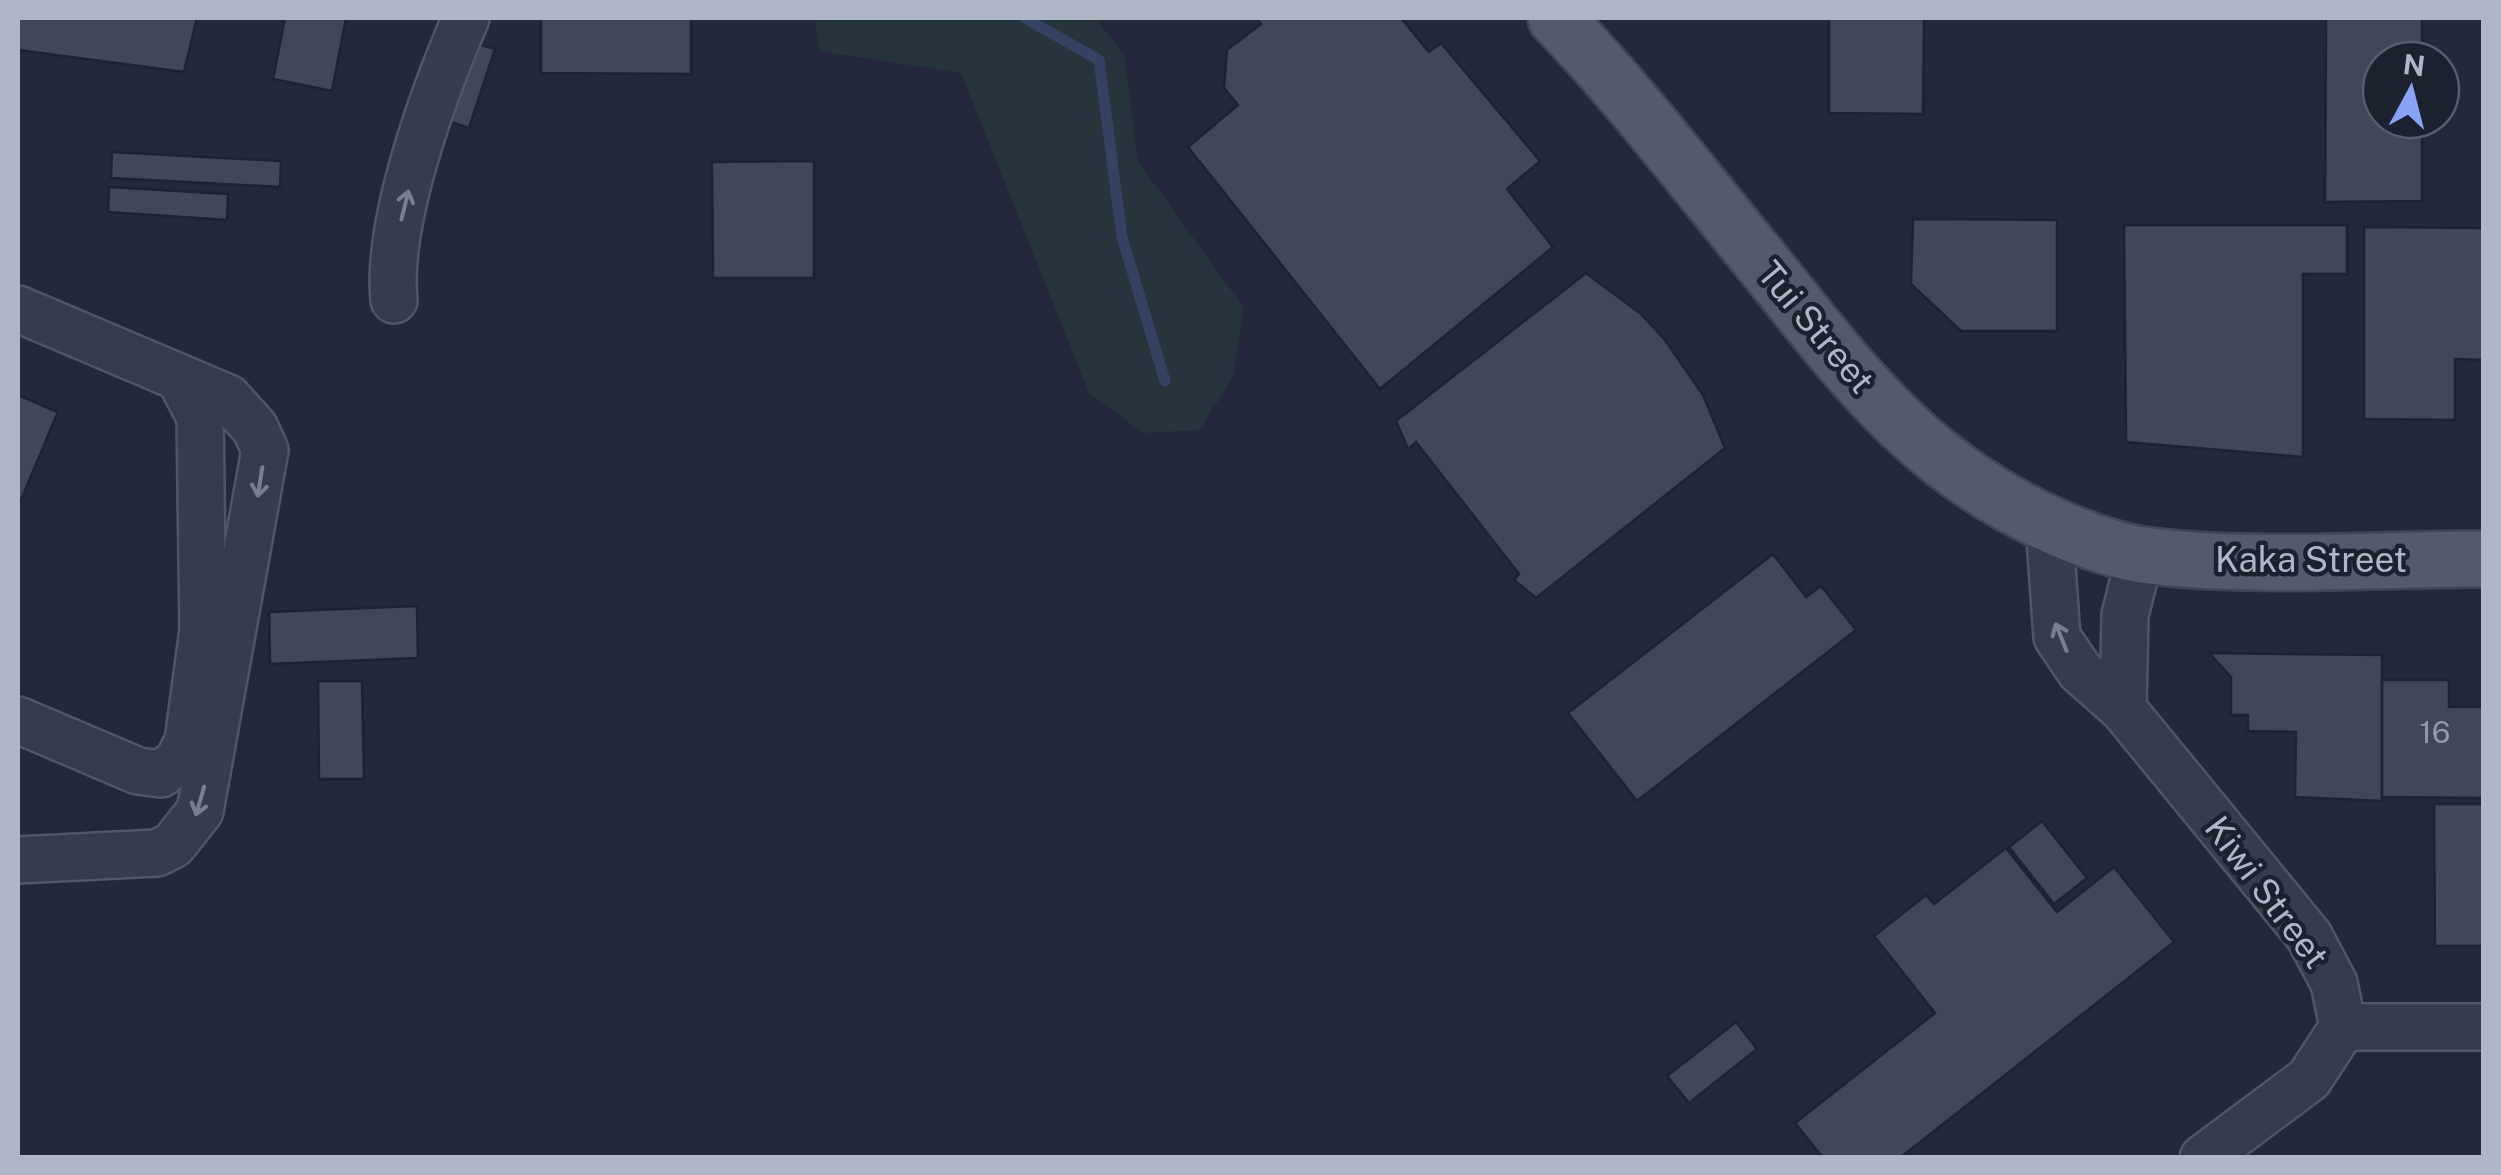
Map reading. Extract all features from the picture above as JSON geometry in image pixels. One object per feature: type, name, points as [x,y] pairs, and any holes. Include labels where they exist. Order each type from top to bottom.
[{"type":"main road","name":"Tui Street","points":[[1556,18],[1626,96],[1859,382],[1913,438],[1986,494],[2049,524],[2140,554]]},
{"type":"main road","points":[[1616,18],[1626,96]]},
{"type":"main road","name":"Kaka Street","points":[[2140,554],[2203,559],[2484,559]]},
{"type":"street","points":[[394,300],[390,264],[418,154],[466,18]]},
{"type":"street","points":[[18,309],[228,398],[255,428],[265,450],[200,811],[173,845],[157,854],[18,860]]},
{"type":"street","points":[[18,720],[161,774],[178,761],[188,740],[203,630],[203,492],[200,417],[179,377]]},
{"type":"street","name":"Kiwi Street","points":[[2049,524],[2056,637],[2080,672],[2122,710],[2309,936],[2334,982],[2343,1026]]},
{"type":"street","points":[[2122,710],[2125,614],[2140,554]]},
{"type":"street","points":[[2202,1158],[2310,1079],[2343,1026],[2484,1027]]},
{"type":"shaded area","points":[[815,18],[1095,18],[1124,54],[1138,161],[1244,308],[1233,378],[1199,430],[1143,433],[1089,393],[961,73],[819,51]]},
{"type":"building","points":[[18,18],[197,18],[184,72],[18,50]]},
{"type":"building","points":[[285,18],[346,18],[332,91],[273,79]]},
{"type":"building","points":[[541,18],[691,18],[691,74],[541,73]]},
{"type":"building","points":[[1256,18],[1401,18],[1429,52],[1441,43],[1540,161],[1507,189],[1553,247],[1380,389],[1188,147],[1238,105],[1224,88],[1227,50],[1261,24]]},
{"type":"building","points":[[1829,18],[1924,18],[1923,114],[1829,113]]},
{"type":"building","points":[[2326,18],[2422,18],[2422,40],[2361,40],[2361,140],[2422,140],[2422,201],[2325,202]]},
{"type":"building","points":[[471,42],[495,49],[469,128],[445,120]]},
{"type":"building","points":[[112,152],[281,161],[280,187],[111,178]]},
{"type":"building","points":[[814,161],[814,278],[713,278],[712,162]]},
{"type":"building","points":[[109,187],[228,194],[227,220],[108,212]]},
{"type":"building","points":[[1913,219],[2057,220],[2057,331],[1961,331],[1911,284]]},
{"type":"building","points":[[2124,225],[2347,225],[2347,274],[2303,274],[2303,457],[2126,442]]},
{"type":"building","points":[[2364,227],[2484,228],[2484,360],[2455,359],[2455,420],[2364,419]]},
{"type":"building","points":[[1586,273],[1641,314],[1665,340],[1703,395],[1725,448],[1536,598],[1514,580],[1519,574],[1416,442],[1408,449],[1396,421]]},
{"type":"building","points":[[18,395],[58,412],[18,507]]},
{"type":"building","points":[[1773,554],[1806,597],[1821,586],[1856,630],[1637,801],[1568,713]]},
{"type":"building","points":[[417,606],[418,658],[270,664],[269,612]]},
{"type":"building","points":[[2209,653],[2382,655],[2382,801],[2295,797],[2296,732],[2248,731],[2248,715],[2231,715],[2231,677]]},
{"type":"building","points":[[2382,680],[2449,680],[2449,707],[2484,707],[2484,798],[2382,797]]},
{"type":"building","points":[[318,681],[362,681],[364,779],[319,779]]},
{"type":"building","points":[[2434,804],[2484,804],[2484,946],[2435,946]]},
{"type":"building","points":[[2042,821],[2087,878],[2054,904],[2009,847]]},
{"type":"building","points":[[2006,848],[2057,912],[2114,867],[2174,942],[1900,1158],[1823,1158],[1795,1123],[1935,1013],[1874,936],[1926,895],[1934,904]]},
{"type":"building","points":[[1736,1022],[1757,1049],[1689,1103],[1667,1076]]},
{"type":"waterway","points":[[1025,18],[1099,60],[1122,237],[1165,381]]}]
